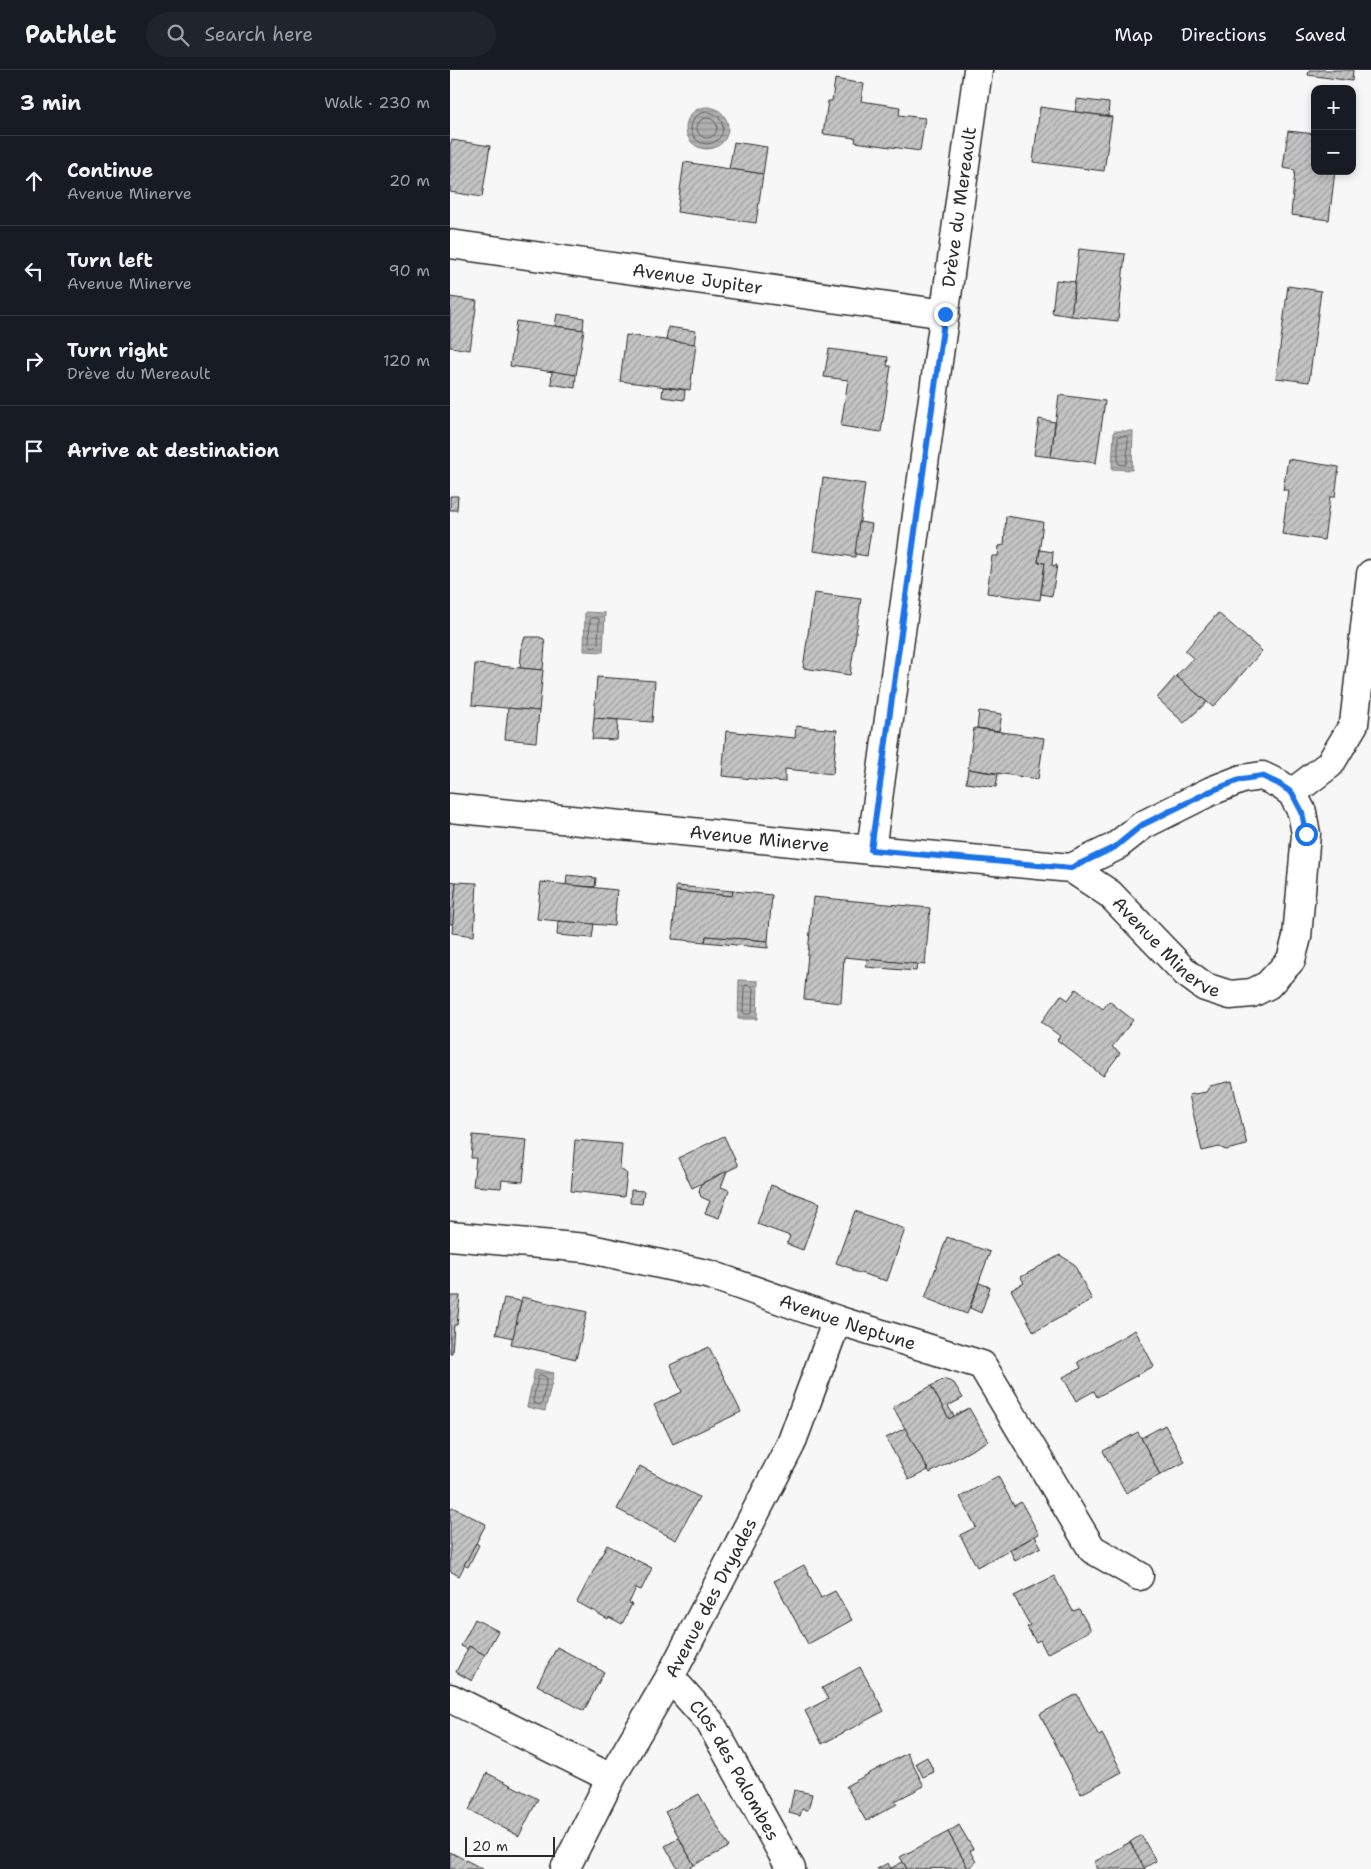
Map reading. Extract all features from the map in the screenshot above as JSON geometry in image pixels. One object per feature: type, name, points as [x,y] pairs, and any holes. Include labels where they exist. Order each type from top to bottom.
[{"type":"street","name":"Drève du Mereault","points":[[871,850],[978,70]]},
{"type":"street","name":"Avenue Jupiter","points":[[450,244],[945,314]]},
{"type":"street","points":[[1071,868],[1115,847],[1142,825],[1211,791],[1242,779],[1262,776],[1292,793],[1330,764],[1354,724],[1371,574]]},
{"type":"street","name":"Avenue Minerve","points":[[450,808],[1071,868],[1110,894],[1186,973],[1205,987],[1230,995],[1252,993],[1268,985],[1291,960],[1298,937],[1306,834],[1302,812],[1292,793]]},
{"type":"street","name":"Avenue Neptune","points":[[450,1236],[586,1248],[711,1275],[837,1320],[982,1366],[1092,1549],[1139,1576]]},
{"type":"street","name":"Avenue des Dryades","points":[[565,1869],[611,1778],[670,1677],[791,1444],[837,1320]]},
{"type":"street","name":"Clos des Palombes","points":[[670,1677],[710,1722],[791,1869]]},
{"type":"street","points":[[450,1698],[611,1778]]},
{"type":"water","points":[[711,107],[719,110],[725,116],[728,128],[725,140],[719,146],[703,149],[695,146],[689,140],[686,124],[689,116],[695,110]]},
{"type":"water","points":[[1114,431],[1133,431],[1132,470],[1112,469]]},
{"type":"water","points":[[585,612],[605,613],[603,652],[584,651]]},
{"type":"water","points":[[739,980],[758,981],[757,1019],[738,1019]]},
{"type":"water","points":[[535,1369],[554,1373],[545,1411],[527,1407]]},
{"type":"building","points":[[1309,70],[1353,70],[1352,81],[1308,75]]},
{"type":"building","points":[[835,79],[864,84],[861,101],[900,107],[899,115],[925,118],[920,151],[855,142],[856,138],[823,134],[828,101],[832,101]]},
{"type":"building","points":[[1077,99],[1109,103],[1108,116],[1075,112]]},
{"type":"building","points":[[1040,107],[1112,117],[1104,171],[1033,162]]},
{"type":"building","points":[[1288,131],[1311,134],[1311,175],[1335,175],[1329,220],[1291,215],[1295,170],[1283,168]]},
{"type":"building","points":[[452,140],[490,146],[482,197],[450,192],[450,144]]},
{"type":"building","points":[[734,142],[767,147],[763,174],[729,169]]},
{"type":"building","points":[[684,162],[763,174],[756,223],[677,212]]},
{"type":"building","points":[[1079,249],[1125,254],[1118,321],[1071,316]]},
{"type":"building","points":[[1056,280],[1075,282],[1071,316],[1052,313]]},
{"type":"building","points":[[1288,286],[1321,291],[1309,382],[1276,378]]},
{"type":"building","points":[[450,297],[477,301],[470,350],[450,347]]},
{"type":"building","points":[[557,314],[584,318],[583,330],[555,326]]},
{"type":"building","points":[[516,321],[584,330],[576,375],[510,366]]},
{"type":"building","points":[[668,327],[696,331],[694,344],[666,341]]},
{"type":"building","points":[[626,335],[696,344],[690,390],[620,381]]},
{"type":"building","points":[[829,349],[888,357],[887,366],[891,366],[881,432],[841,426],[848,380],[824,377]]},
{"type":"building","points":[[552,371],[576,375],[575,388],[551,384]]},
{"type":"building","points":[[663,387],[685,390],[684,400],[662,397]]},
{"type":"building","points":[[1059,395],[1105,401],[1096,463],[1051,457]]},
{"type":"building","points":[[1039,419],[1055,422],[1051,457],[1034,455]]},
{"type":"building","points":[[1288,459],[1339,467],[1335,497],[1330,497],[1324,540],[1282,534],[1288,490],[1283,490]]},
{"type":"building","points":[[823,478],[865,484],[855,557],[813,551]]},
{"type":"building","points":[[450,496],[458,496],[457,510],[450,510]]},
{"type":"building","points":[[1006,516],[1043,522],[1038,562],[1045,563],[1040,600],[987,593],[992,556],[998,556],[999,546],[1004,545]]},
{"type":"building","points":[[859,522],[872,524],[867,556],[855,554]]},
{"type":"building","points":[[1040,550],[1053,552],[1052,566],[1057,565],[1052,596],[1041,594],[1045,563],[1038,562]]},
{"type":"building","points":[[814,593],[861,599],[850,675],[803,668]]},
{"type":"building","points":[[1218,613],[1262,651],[1213,707],[1176,676],[1193,658],[1185,651]]},
{"type":"building","points":[[525,637],[544,639],[543,670],[520,668],[522,645]]},
{"type":"building","points":[[475,664],[543,670],[539,711],[472,705]]},
{"type":"building","points":[[1176,676],[1207,702],[1184,723],[1157,698]]},
{"type":"building","points":[[597,677],[655,681],[652,722],[594,718]]},
{"type":"building","points":[[508,708],[539,711],[536,742],[505,739]]},
{"type":"building","points":[[979,711],[1002,714],[999,731],[977,728]]},
{"type":"building","points":[[594,718],[618,720],[617,740],[592,739]]},
{"type":"building","points":[[796,726],[837,730],[833,774],[785,769],[785,782],[722,776],[726,731],[795,738]]},
{"type":"building","points":[[974,728],[1044,738],[1038,779],[968,769]]},
{"type":"building","points":[[968,769],[998,774],[996,787],[966,783]]},
{"type":"building","points":[[567,875],[596,878],[595,887],[566,885]]},
{"type":"building","points":[[450,881],[456,882],[453,924],[450,924]]},
{"type":"building","points":[[456,882],[477,883],[474,936],[452,933]]},
{"type":"building","points":[[541,882],[617,890],[614,926],[537,919]]},
{"type":"building","points":[[676,886],[733,891],[732,896],[676,891]]},
{"type":"building","points":[[676,891],[732,896],[733,891],[772,895],[768,941],[706,936],[705,942],[672,939]]},
{"type":"building","points":[[813,897],[930,908],[925,965],[844,957],[841,1003],[804,999]]},
{"type":"building","points":[[558,921],[594,924],[592,938],[557,935]]},
{"type":"building","points":[[706,936],[768,941],[768,948],[705,942]]},
{"type":"building","points":[[867,959],[917,964],[916,971],[866,967]]},
{"type":"building","points":[[1076,989],[1103,1009],[1109,1001],[1133,1020],[1112,1047],[1120,1053],[1103,1076],[1057,1040],[1060,1036],[1041,1022],[1061,995],[1068,1000]]},
{"type":"building","points":[[1232,1081],[1247,1145],[1226,1150],[1219,1147],[1202,1151],[1189,1095],[1206,1092],[1210,1086]]},
{"type":"building","points":[[473,1135],[527,1140],[523,1182],[502,1180],[501,1188],[473,1186],[476,1158],[471,1158]]},
{"type":"building","points":[[724,1136],[738,1166],[692,1188],[678,1158]]},
{"type":"building","points":[[575,1140],[622,1144],[620,1168],[627,1174],[624,1197],[571,1191]]},
{"type":"building","points":[[727,1171],[721,1187],[729,1190],[719,1218],[705,1213],[710,1201],[701,1197],[699,1191],[701,1184]]},
{"type":"building","points":[[771,1185],[820,1203],[803,1250],[787,1244],[790,1236],[757,1224]]},
{"type":"building","points":[[631,1190],[644,1191],[642,1204],[630,1203]]},
{"type":"building","points":[[855,1211],[905,1229],[887,1281],[853,1271],[853,1269],[836,1263]]},
{"type":"building","points":[[947,1237],[990,1252],[967,1314],[925,1298]]},
{"type":"building","points":[[1060,1255],[1074,1264],[1092,1300],[1034,1332],[1011,1290],[1024,1283],[1021,1277]]},
{"type":"building","points":[[979,1283],[990,1287],[981,1313],[970,1308]]},
{"type":"building","points":[[450,1296],[460,1296],[457,1325],[454,1325],[452,1353],[450,1353]]},
{"type":"building","points":[[522,1297],[587,1312],[576,1359],[511,1344]]},
{"type":"building","points":[[504,1298],[521,1301],[513,1338],[496,1334]]},
{"type":"building","points":[[1135,1330],[1154,1366],[1097,1397],[1094,1391],[1076,1401],[1063,1377],[1081,1368],[1078,1362]]},
{"type":"building","points":[[709,1347],[741,1412],[673,1444],[654,1405],[682,1392],[670,1365]]},
{"type":"building","points":[[944,1379],[954,1383],[963,1398],[948,1406],[954,1416],[949,1419],[931,1386]]},
{"type":"building","points":[[931,1386],[949,1419],[969,1408],[988,1441],[930,1473],[893,1407]]},
{"type":"building","points":[[1165,1425],[1185,1462],[1160,1475],[1141,1438]]},
{"type":"building","points":[[905,1428],[928,1470],[909,1480],[886,1438]]},
{"type":"building","points":[[1138,1432],[1160,1475],[1126,1493],[1103,1451]]},
{"type":"building","points":[[640,1466],[699,1497],[676,1540],[617,1509]]},
{"type":"building","points":[[998,1476],[1014,1506],[1021,1502],[1039,1534],[977,1567],[960,1535],[976,1527],[960,1497]]},
{"type":"building","points":[[452,1507],[486,1524],[459,1576],[450,1571],[450,1511]]},
{"type":"building","points":[[1035,1536],[1041,1547],[1015,1561],[1010,1550]]},
{"type":"building","points":[[476,1543],[479,1545],[468,1567],[464,1565]]},
{"type":"building","points":[[607,1545],[652,1568],[641,1590],[636,1588],[629,1603],[632,1604],[622,1624],[609,1617],[608,1619],[577,1602]]},
{"type":"building","points":[[804,1565],[821,1598],[835,1591],[852,1620],[808,1644],[774,1581]]},
{"type":"building","points":[[1054,1576],[1073,1611],[1079,1609],[1091,1630],[1047,1654],[1040,1640],[1036,1642],[1027,1627],[1030,1625],[1014,1596]]},
{"type":"building","points":[[475,1619],[498,1631],[485,1655],[469,1646],[468,1649],[461,1646]]},
{"type":"building","points":[[469,1646],[485,1655],[472,1681],[456,1672]]},
{"type":"building","points":[[557,1647],[604,1672],[584,1711],[537,1685]]},
{"type":"building","points":[[860,1667],[884,1711],[822,1744],[805,1711],[828,1699],[822,1688]]},
{"type":"building","points":[[1077,1694],[1099,1736],[1102,1734],[1122,1772],[1081,1794],[1040,1714]]},
{"type":"building","points":[[907,1753],[924,1786],[895,1801],[897,1804],[866,1821],[846,1786]]},
{"type":"building","points":[[927,1757],[934,1772],[923,1777],[916,1763]]},
{"type":"building","points":[[487,1773],[538,1799],[519,1836],[469,1810]]},
{"type":"building","points":[[794,1790],[812,1794],[808,1810],[802,1809],[800,1816],[789,1813]]},
{"type":"building","points":[[699,1794],[729,1847],[694,1865],[665,1812]]},
{"type":"building","points":[[959,1825],[973,1849],[970,1851],[976,1862],[968,1868],[948,1832]]},
{"type":"building","points":[[948,1832],[968,1868],[907,1869],[900,1857]]},
{"type":"building","points":[[1141,1835],[1156,1861],[1144,1868],[1130,1842]]},
{"type":"building","points":[[679,1838],[694,1865],[688,1869],[678,1869],[665,1846]]},
{"type":"building","points":[[1130,1842],[1145,1869],[1098,1869],[1094,1862]]},
{"type":"building","points":[[450,1852],[483,1869],[450,1869]]},
{"type":"building","points":[[903,1862],[907,1869],[891,1869],[891,1868]]},
{"type":"building","points":[[888,1863],[891,1869],[877,1869]]},
{"type":"route","points":[[945,314],[871,850],[1071,868],[1115,847],[1142,825],[1211,791],[1242,779],[1262,776],[1292,793],[1302,812],[1306,834]]}]
